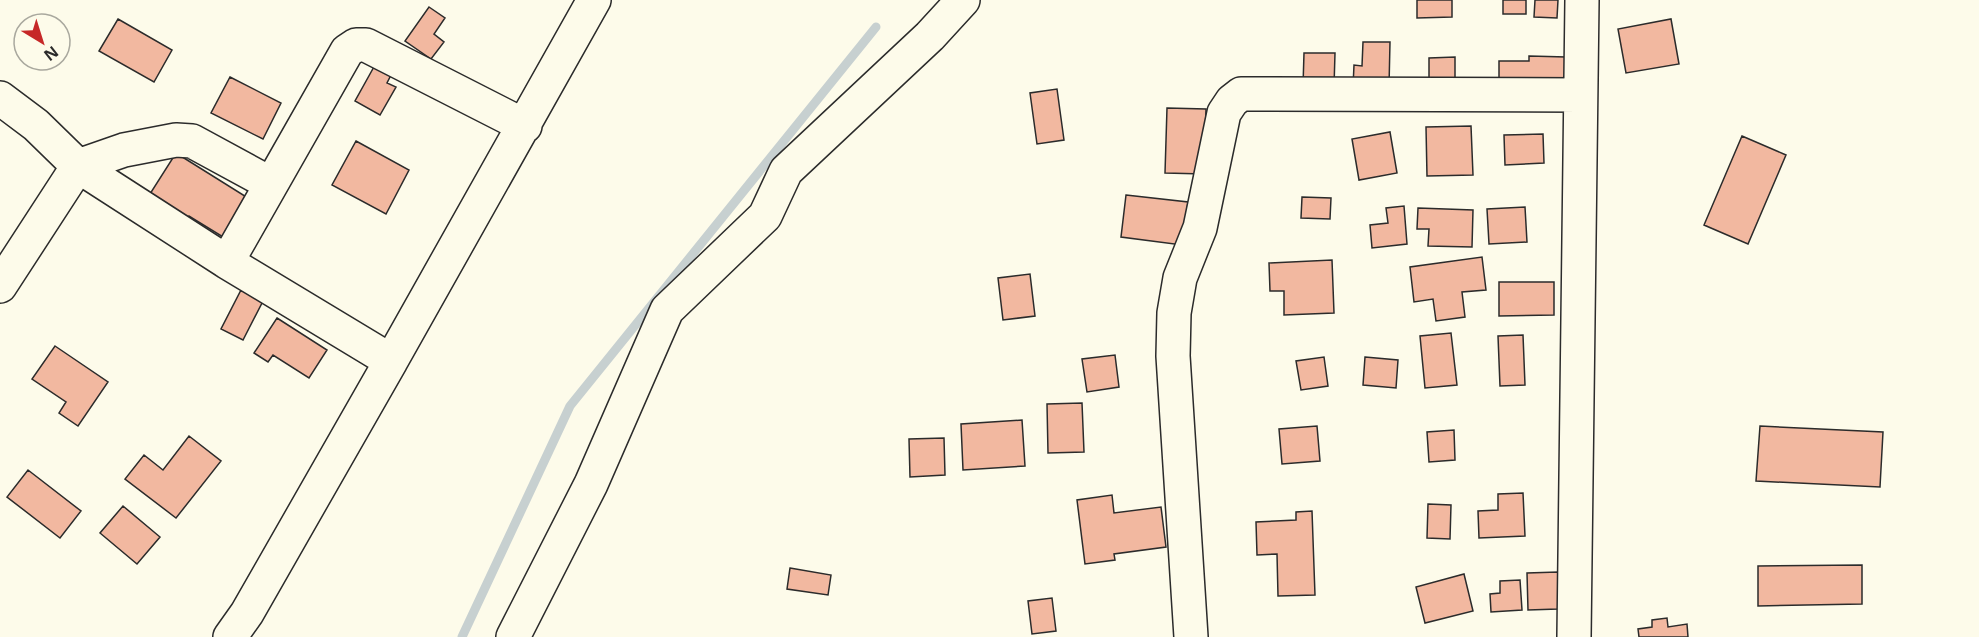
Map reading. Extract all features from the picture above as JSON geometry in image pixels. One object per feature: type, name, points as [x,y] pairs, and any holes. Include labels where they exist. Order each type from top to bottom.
[{"type":"street","points":[[231,637],[247,613],[525,126],[594,0]]},
{"type":"street","points":[[513,637],[591,484],[667,310],[765,216],[786,171],[930,36],[963,0]]},
{"type":"street","points":[[1574,637],[1582,0]]},
{"type":"street","points":[[227,262],[347,51],[356,45],[366,45],[525,126]]},
{"type":"street","points":[[1191,637],[1174,368],[1173,313],[1180,278],[1200,228],[1224,113],[1232,101],[1241,94],[1580,95]]},
{"type":"street","points":[[0,98],[36,125],[78,166],[227,262],[391,361]]},
{"type":"street","points":[[0,286],[78,166],[124,150],[176,140],[192,141],[271,184]]},
{"type":"building","points":[[1417,0],[1452,0],[1452,17],[1417,18]]},
{"type":"building","points":[[1503,0],[1526,0],[1526,14],[1503,14]]},
{"type":"building","points":[[1535,0],[1558,0],[1557,18],[1534,17]]},
{"type":"building","points":[[429,7],[445,18],[434,34],[444,42],[431,59],[405,41]]},
{"type":"building","points":[[118,19],[172,50],[154,82],[99,51]]},
{"type":"building","points":[[1671,19],[1679,64],[1626,73],[1618,29]]},
{"type":"building","points":[[1363,42],[1390,42],[1389,87],[1353,87],[1354,65],[1362,66]]},
{"type":"building","points":[[1304,53],[1335,53],[1334,87],[1303,86]]},
{"type":"building","points":[[1529,56],[1566,57],[1565,90],[1499,89],[1499,61],[1529,61]]},
{"type":"building","points":[[1455,57],[1455,88],[1429,88],[1429,58]]},
{"type":"building","points":[[375,65],[391,75],[387,83],[396,87],[380,115],[355,101]]},
{"type":"building","points":[[230,77],[281,103],[263,139],[211,113]]},
{"type":"building","points":[[1057,89],[1064,140],[1037,144],[1030,93]]},
{"type":"building","points":[[1167,108],[1206,109],[1204,174],[1165,173]]},
{"type":"building","points":[[1471,126],[1473,175],[1427,176],[1426,127]]},
{"type":"building","points":[[1390,132],[1397,173],[1359,180],[1352,139]]},
{"type":"building","points":[[1543,134],[1544,163],[1505,165],[1504,135]]},
{"type":"building","points":[[1742,136],[1786,155],[1748,244],[1704,225]]},
{"type":"building","points":[[356,141],[409,170],[386,214],[332,185]]},
{"type":"building","points":[[176,153],[248,198],[223,237],[189,216],[186,221],[148,197]]},
{"type":"building","points":[[1126,195],[1188,202],[1182,245],[1121,237]]},
{"type":"building","points":[[1302,197],[1331,198],[1330,219],[1301,218]]},
{"type":"building","points":[[1404,206],[1407,244],[1372,248],[1370,225],[1388,223],[1386,208]]},
{"type":"building","points":[[1525,207],[1527,242],[1489,244],[1487,209]]},
{"type":"building","points":[[1418,208],[1473,210],[1472,247],[1428,246],[1429,229],[1417,229]]},
{"type":"building","points":[[1482,257],[1486,290],[1462,292],[1465,317],[1436,321],[1433,299],[1414,302],[1410,267]]},
{"type":"building","points":[[1332,260],[1334,313],[1284,315],[1284,291],[1270,291],[1269,263]]},
{"type":"building","points":[[1030,274],[1035,316],[1003,320],[998,278]]},
{"type":"building","points":[[1499,282],[1554,282],[1554,315],[1499,316]]},
{"type":"building","points":[[241,290],[263,301],[243,340],[221,329]]},
{"type":"building","points":[[277,318],[327,350],[309,378],[273,355],[268,362],[254,353]]},
{"type":"building","points":[[1451,333],[1457,385],[1425,388],[1420,336]]},
{"type":"building","points":[[1523,335],[1525,385],[1500,386],[1498,336]]},
{"type":"building","points":[[55,346],[108,382],[78,426],[59,413],[66,402],[32,379]]},
{"type":"building","points":[[1115,355],[1119,387],[1087,392],[1082,359]]},
{"type":"building","points":[[1324,357],[1328,386],[1301,390],[1296,361]]},
{"type":"building","points":[[1365,357],[1398,360],[1396,388],[1363,385]]},
{"type":"building","points":[[1082,403],[1084,452],[1048,453],[1047,404]]},
{"type":"building","points":[[1022,420],[1025,466],[963,470],[961,424]]},
{"type":"building","points":[[1317,426],[1320,461],[1282,464],[1279,429]]},
{"type":"building","points":[[1760,426],[1883,432],[1880,487],[1756,481]]},
{"type":"building","points":[[1454,430],[1455,460],[1429,462],[1427,432]]},
{"type":"building","points":[[189,436],[221,461],[176,518],[125,479],[144,455],[163,470]]},
{"type":"building","points":[[944,438],[945,475],[910,477],[909,439]]},
{"type":"building","points":[[28,470],[81,511],[60,538],[7,497]]},
{"type":"building","points":[[1523,493],[1525,536],[1479,538],[1478,511],[1498,510],[1498,494]]},
{"type":"building","points":[[1112,495],[1114,513],[1161,507],[1166,547],[1114,554],[1115,560],[1085,564],[1077,500]]},
{"type":"building","points":[[1428,504],[1451,505],[1450,539],[1427,538]]},
{"type":"building","points":[[123,506],[160,537],[137,564],[100,533]]},
{"type":"building","points":[[1312,511],[1315,595],[1278,596],[1277,554],[1257,555],[1256,522],[1296,520],[1296,512]]},
{"type":"building","points":[[1862,565],[1862,604],[1758,606],[1758,566]]},
{"type":"building","points":[[790,568],[831,575],[828,595],[787,589]]},
{"type":"building","points":[[1558,572],[1558,609],[1528,610],[1527,573]]},
{"type":"building","points":[[1464,574],[1473,611],[1425,623],[1416,587]]},
{"type":"building","points":[[1520,580],[1522,610],[1491,612],[1490,594],[1500,593],[1500,581]]},
{"type":"building","points":[[1052,598],[1056,631],[1032,634],[1028,601]]},
{"type":"building","points":[[1667,618],[1668,627],[1687,624],[1688,637],[1639,637],[1638,629],[1652,627],[1652,620]]},
{"type":"waterway","points":[[462,637],[570,406],[876,27]]}]
